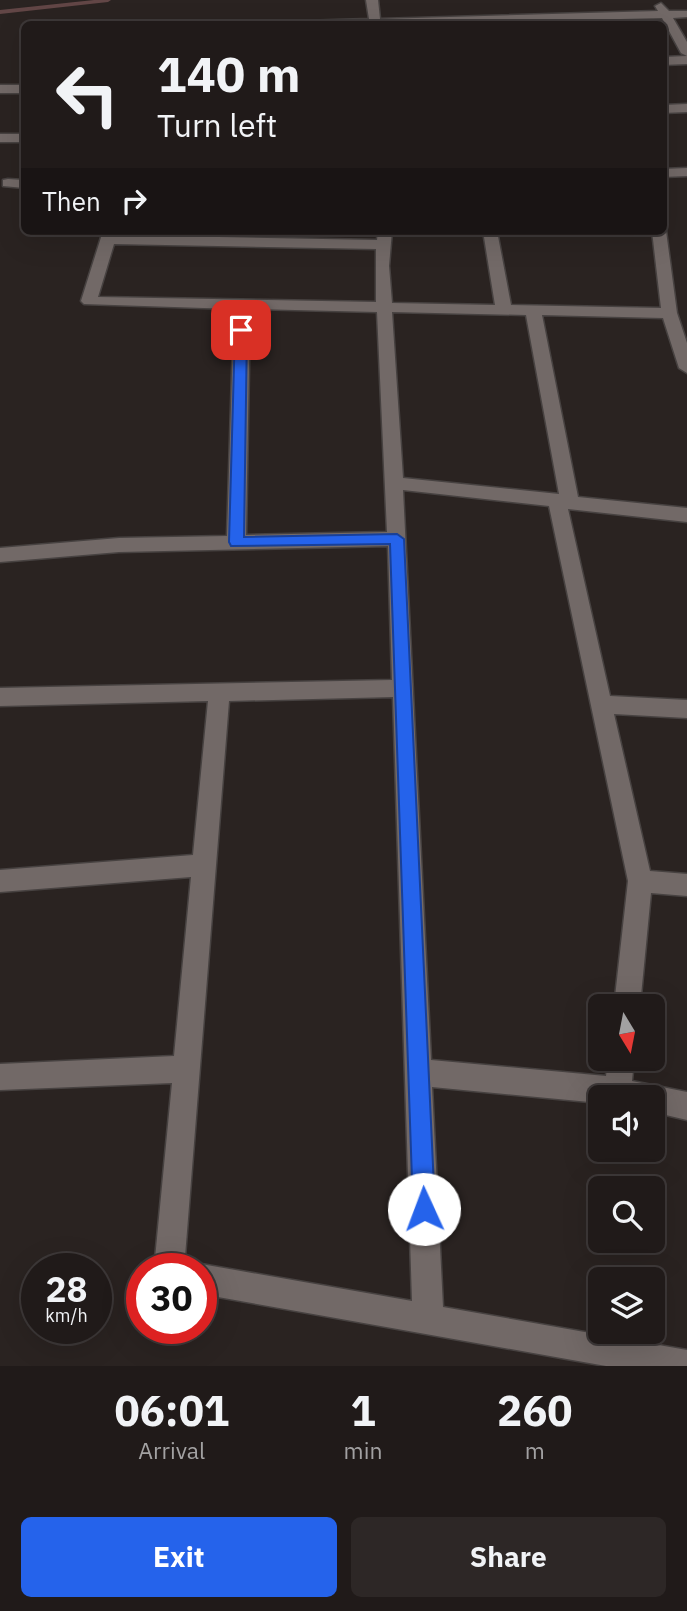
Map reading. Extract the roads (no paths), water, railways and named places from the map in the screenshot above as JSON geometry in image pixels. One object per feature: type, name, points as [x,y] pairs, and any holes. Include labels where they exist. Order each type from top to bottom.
[{"type":"street","points":[[372,0],[375,21]]},
{"type":"street","points":[[657,0],[687,53]]},
{"type":"street","points":[[400,21],[473,15],[687,13]]},
{"type":"street","points":[[667,61],[687,60]]},
{"type":"street","points":[[0,89],[21,89]]},
{"type":"street","points":[[667,109],[687,108]]},
{"type":"street","points":[[0,138],[21,138]]},
{"type":"street","points":[[667,173],[687,172]]},
{"type":"street","points":[[8,183],[21,184]]},
{"type":"street","points":[[428,1319],[397,539],[384,307],[384,238],[109,235],[89,301],[384,307],[504,309],[669,313]]},
{"type":"street","points":[[491,235],[504,309]]},
{"type":"street","points":[[659,235],[669,313],[681,335],[687,368]]},
{"type":"street","points":[[236,542],[242,304]]},
{"type":"street","points":[[533,310],[564,501],[602,704],[640,881],[628,994]]},
{"type":"street","points":[[394,483],[687,515]]},
{"type":"street","points":[[0,555],[119,545],[397,539]]},
{"type":"street","points":[[0,697],[403,688]]},
{"type":"street","points":[[170,1253],[219,692]]},
{"type":"street","points":[[602,704],[687,709]]},
{"type":"street","points":[[0,881],[204,865]]},
{"type":"street","points":[[640,881],[687,885]]},
{"type":"street","points":[[0,1077],[186,1069]]},
{"type":"street","points":[[419,1072],[588,1088]]},
{"type":"street","points":[[665,1101],[687,1106]]},
{"type":"street","points":[[217,1282],[687,1365]]},
{"type":"waterway","points":[[0,12],[108,0]]}]
